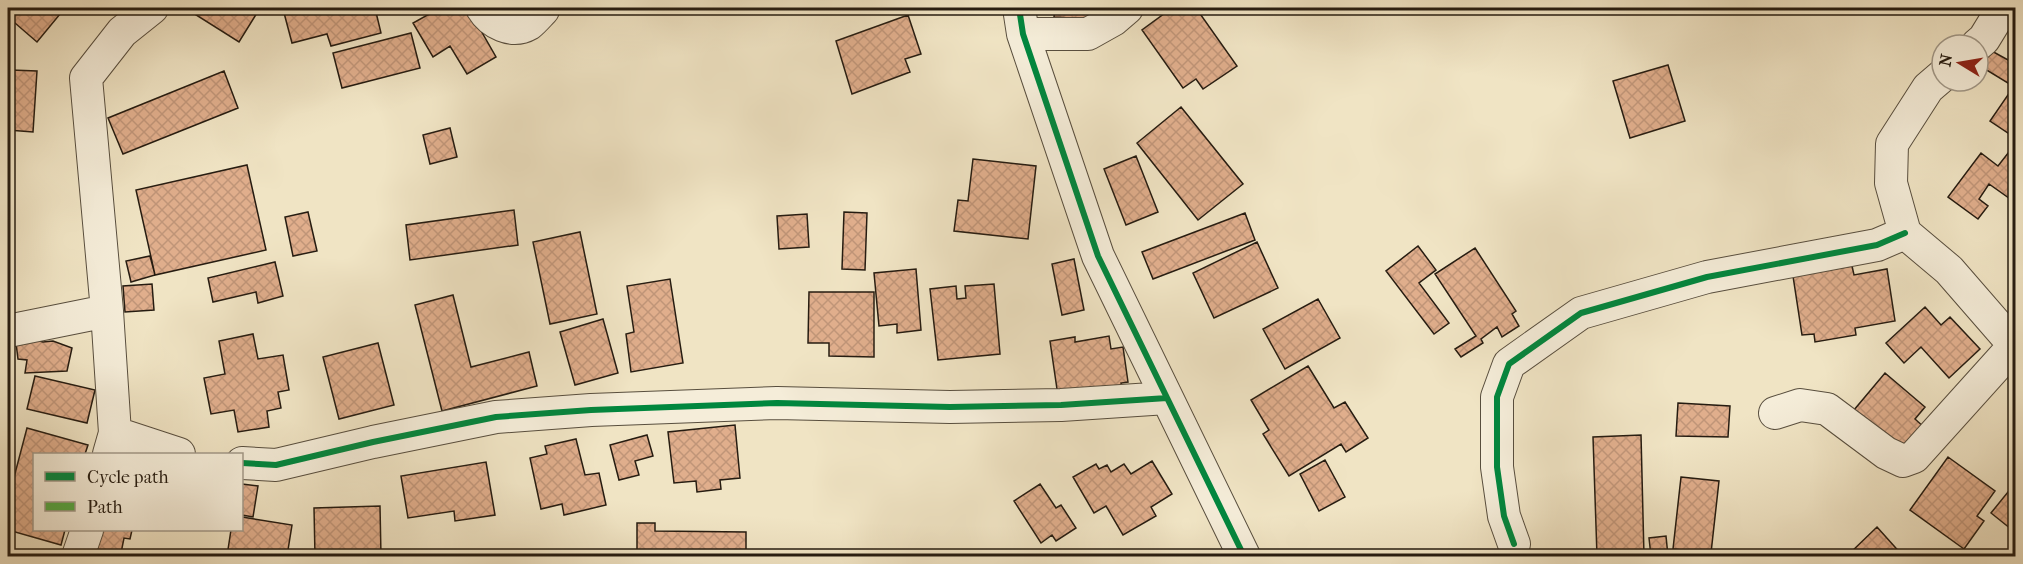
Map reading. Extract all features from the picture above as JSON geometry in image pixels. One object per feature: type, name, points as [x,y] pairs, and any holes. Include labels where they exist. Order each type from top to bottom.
[{"type":"street","points":[[152,8],[122,32],[86,78],[107,311],[112,444],[172,453]]},
{"type":"street","points":[[482,8],[499,24],[519,28],[530,23],[543,10]]},
{"type":"street","points":[[1127,8],[1113,20],[1088,34],[1021,21],[1098,256],[1244,556]]},
{"type":"street","points":[[1988,33],[2003,8]]},
{"type":"street","points":[[1774,413],[1800,405],[1827,409],[1886,453],[1903,461],[1914,457],[2015,346],[1949,270],[1905,232],[1891,183],[1892,144],[1930,86]]},
{"type":"street","points":[[1514,544],[1504,516],[1497,467],[1497,397],[1509,364],[1581,313],[1707,277],[1877,244],[1905,232]]},
{"type":"street","points":[[8,331],[107,311]]},
{"type":"street","points":[[243,464],[276,465],[496,417],[591,410],[777,403],[950,407],[1061,405],[1167,398]]},
{"type":"street","points":[[78,556],[87,531]]},
{"type":"building","points":[[8,8],[65,8],[37,42],[8,17]]},
{"type":"building","points":[[196,8],[260,8],[239,42],[193,13]]},
{"type":"building","points":[[375,8],[381,33],[331,46],[327,34],[292,43],[283,9]]},
{"type":"building","points":[[440,8],[468,8],[496,57],[467,74],[450,46],[433,57],[413,23]]},
{"type":"building","points":[[1055,8],[1104,8],[1103,20],[1054,17]]},
{"type":"building","points":[[1172,8],[1196,8],[1237,66],[1203,89],[1196,79],[1183,88],[1142,30]]},
{"type":"building","points":[[908,15],[921,54],[905,59],[910,72],[852,94],[836,41]]},
{"type":"building","points":[[411,33],[420,68],[342,88],[333,53]]},
{"type":"building","points":[[2016,47],[2016,88],[1990,72],[1990,50],[2008,60]]},
{"type":"building","points":[[1668,65],[1685,121],[1630,138],[1613,81]]},
{"type":"building","points":[[11,70],[37,71],[33,132],[8,130]]},
{"type":"building","points":[[224,71],[238,108],[123,154],[108,118]]},
{"type":"building","points":[[2012,89],[2016,92],[2016,135],[2014,137],[1990,121]]},
{"type":"building","points":[[1181,107],[1243,184],[1198,220],[1137,143]]},
{"type":"building","points":[[450,128],[457,157],[430,164],[423,135]]},
{"type":"building","points":[[2016,143],[2016,203],[1989,184],[1979,199],[1988,206],[1978,219],[1948,197],[1981,153],[1998,166]]},
{"type":"building","points":[[1136,156],[1158,212],[1126,225],[1104,169]]},
{"type":"building","points":[[973,159],[1036,166],[1028,239],[954,231],[958,200],[968,201]]},
{"type":"building","points":[[247,165],[266,250],[155,275],[136,190]]},
{"type":"building","points":[[514,210],[518,245],[410,260],[406,225]]},
{"type":"building","points":[[308,212],[317,251],[293,256],[285,217]]},
{"type":"building","points":[[844,212],[867,213],[865,270],[842,269]]},
{"type":"building","points":[[1245,213],[1255,240],[1153,279],[1142,252]]},
{"type":"building","points":[[807,214],[809,247],[779,249],[777,216]]},
{"type":"building","points":[[580,232],[597,314],[550,324],[533,242]]},
{"type":"building","points":[[1257,242],[1278,288],[1214,318],[1193,273]]},
{"type":"building","points":[[1418,246],[1436,270],[1419,283],[1449,323],[1434,334],[1386,271]]},
{"type":"building","points":[[1475,248],[1516,311],[1512,314],[1519,326],[1502,337],[1497,327],[1481,339],[1483,343],[1461,357],[1455,349],[1476,336],[1435,274]]},
{"type":"building","points":[[150,256],[155,275],[131,282],[126,261]]},
{"type":"building","points":[[1074,259],[1084,310],[1062,315],[1052,264]]},
{"type":"building","points":[[275,262],[283,296],[258,303],[256,292],[213,302],[208,278]]},
{"type":"building","points":[[1852,266],[1854,275],[1887,269],[1895,321],[1855,328],[1856,335],[1815,342],[1814,334],[1802,335],[1793,276]]},
{"type":"building","points":[[916,269],[921,330],[897,333],[897,324],[879,326],[874,273]]},
{"type":"building","points":[[670,279],[683,363],[631,372],[626,334],[634,332],[627,286]]},
{"type":"building","points":[[152,284],[154,310],[125,312],[123,286]]},
{"type":"building","points":[[994,284],[1000,354],[938,360],[930,289],[956,286],[957,299],[966,298],[965,286]]},
{"type":"building","points":[[809,292],[874,292],[874,357],[829,356],[829,343],[808,343]]},
{"type":"building","points":[[453,295],[471,367],[529,352],[537,386],[442,411],[415,305]]},
{"type":"building","points":[[1318,299],[1340,338],[1285,369],[1263,329]]},
{"type":"building","points":[[1925,307],[1941,325],[1950,317],[1980,349],[1949,378],[1921,347],[1904,363],[1886,343]]},
{"type":"building","points":[[603,319],[618,373],[575,385],[560,332]]},
{"type":"building","points":[[253,334],[258,359],[283,355],[289,390],[278,392],[281,408],[267,411],[269,427],[238,432],[234,410],[211,414],[204,378],[225,374],[219,341]]},
{"type":"building","points":[[1109,336],[1111,349],[1123,347],[1128,382],[1121,383],[1122,386],[1058,396],[1050,341],[1075,337],[1075,342]]},
{"type":"building","points":[[33,339],[43,342],[53,341],[72,348],[67,371],[25,373],[27,360],[18,359],[16,343]]},
{"type":"building","points":[[378,343],[394,405],[339,419],[323,357]]},
{"type":"building","points":[[1308,366],[1334,408],[1345,402],[1368,438],[1346,452],[1341,444],[1289,476],[1263,434],[1269,430],[1251,400]]},
{"type":"building","points":[[1885,373],[1925,407],[1915,419],[1926,429],[1905,454],[1854,410]]},
{"type":"building","points":[[35,376],[95,390],[87,423],[27,409]]},
{"type":"building","points":[[1678,403],[1730,406],[1728,437],[1676,436]]},
{"type":"building","points":[[735,425],[740,478],[720,480],[721,489],[697,492],[696,481],[674,483],[668,432]]},
{"type":"building","points":[[27,428],[88,445],[85,453],[33,453],[33,531],[65,531],[61,545],[8,530],[8,500]]},
{"type":"building","points":[[647,435],[653,456],[635,461],[639,475],[619,480],[610,445]]},
{"type":"building","points":[[1641,435],[1644,556],[1597,556],[1593,437]]},
{"type":"building","points":[[576,439],[585,475],[599,473],[606,505],[564,515],[562,504],[541,509],[530,458],[547,454],[545,446]]},
{"type":"building","points":[[1948,457],[1995,491],[1977,516],[1984,521],[1964,549],[1910,510]]},
{"type":"building","points":[[1325,460],[1345,497],[1319,511],[1300,474]]},
{"type":"building","points":[[1152,461],[1172,494],[1151,507],[1156,516],[1123,535],[1106,506],[1094,513],[1073,477],[1096,464],[1099,469],[1107,465],[1111,472],[1124,464],[1131,474]]},
{"type":"building","points":[[486,462],[495,515],[455,521],[454,511],[408,518],[401,476]]},
{"type":"building","points":[[1681,477],[1719,481],[1711,553],[1673,549]]},
{"type":"building","points":[[2016,482],[2016,533],[1991,513]]},
{"type":"building","points":[[243,484],[258,486],[253,517],[243,515]]},
{"type":"building","points":[[1040,484],[1056,508],[1061,505],[1076,528],[1056,541],[1052,535],[1041,543],[1014,501]]},
{"type":"building","points":[[380,506],[381,556],[315,556],[314,508]]},
{"type":"building","points":[[243,517],[292,525],[287,556],[227,556],[231,531],[243,531]]},
{"type":"building","points":[[637,523],[655,523],[655,531],[746,532],[746,556],[637,556]]},
{"type":"building","points":[[1877,527],[1903,556],[1848,555]]},
{"type":"building","points":[[92,531],[132,531],[130,539],[124,538],[121,553],[139,556],[87,556]]},
{"type":"building","points":[[1666,536],[1668,556],[1651,556],[1649,538]]},
{"type":"cycle path","points":[[1019,8],[1023,34],[1098,256],[1244,556]]},
{"type":"cycle path","points":[[1514,544],[1504,516],[1497,467],[1497,397],[1509,364],[1581,313],[1707,277],[1877,245],[1905,233]]},
{"type":"cycle path","points":[[243,463],[276,465],[496,417],[591,410],[777,403],[950,407],[1061,405],[1167,398]]}]
